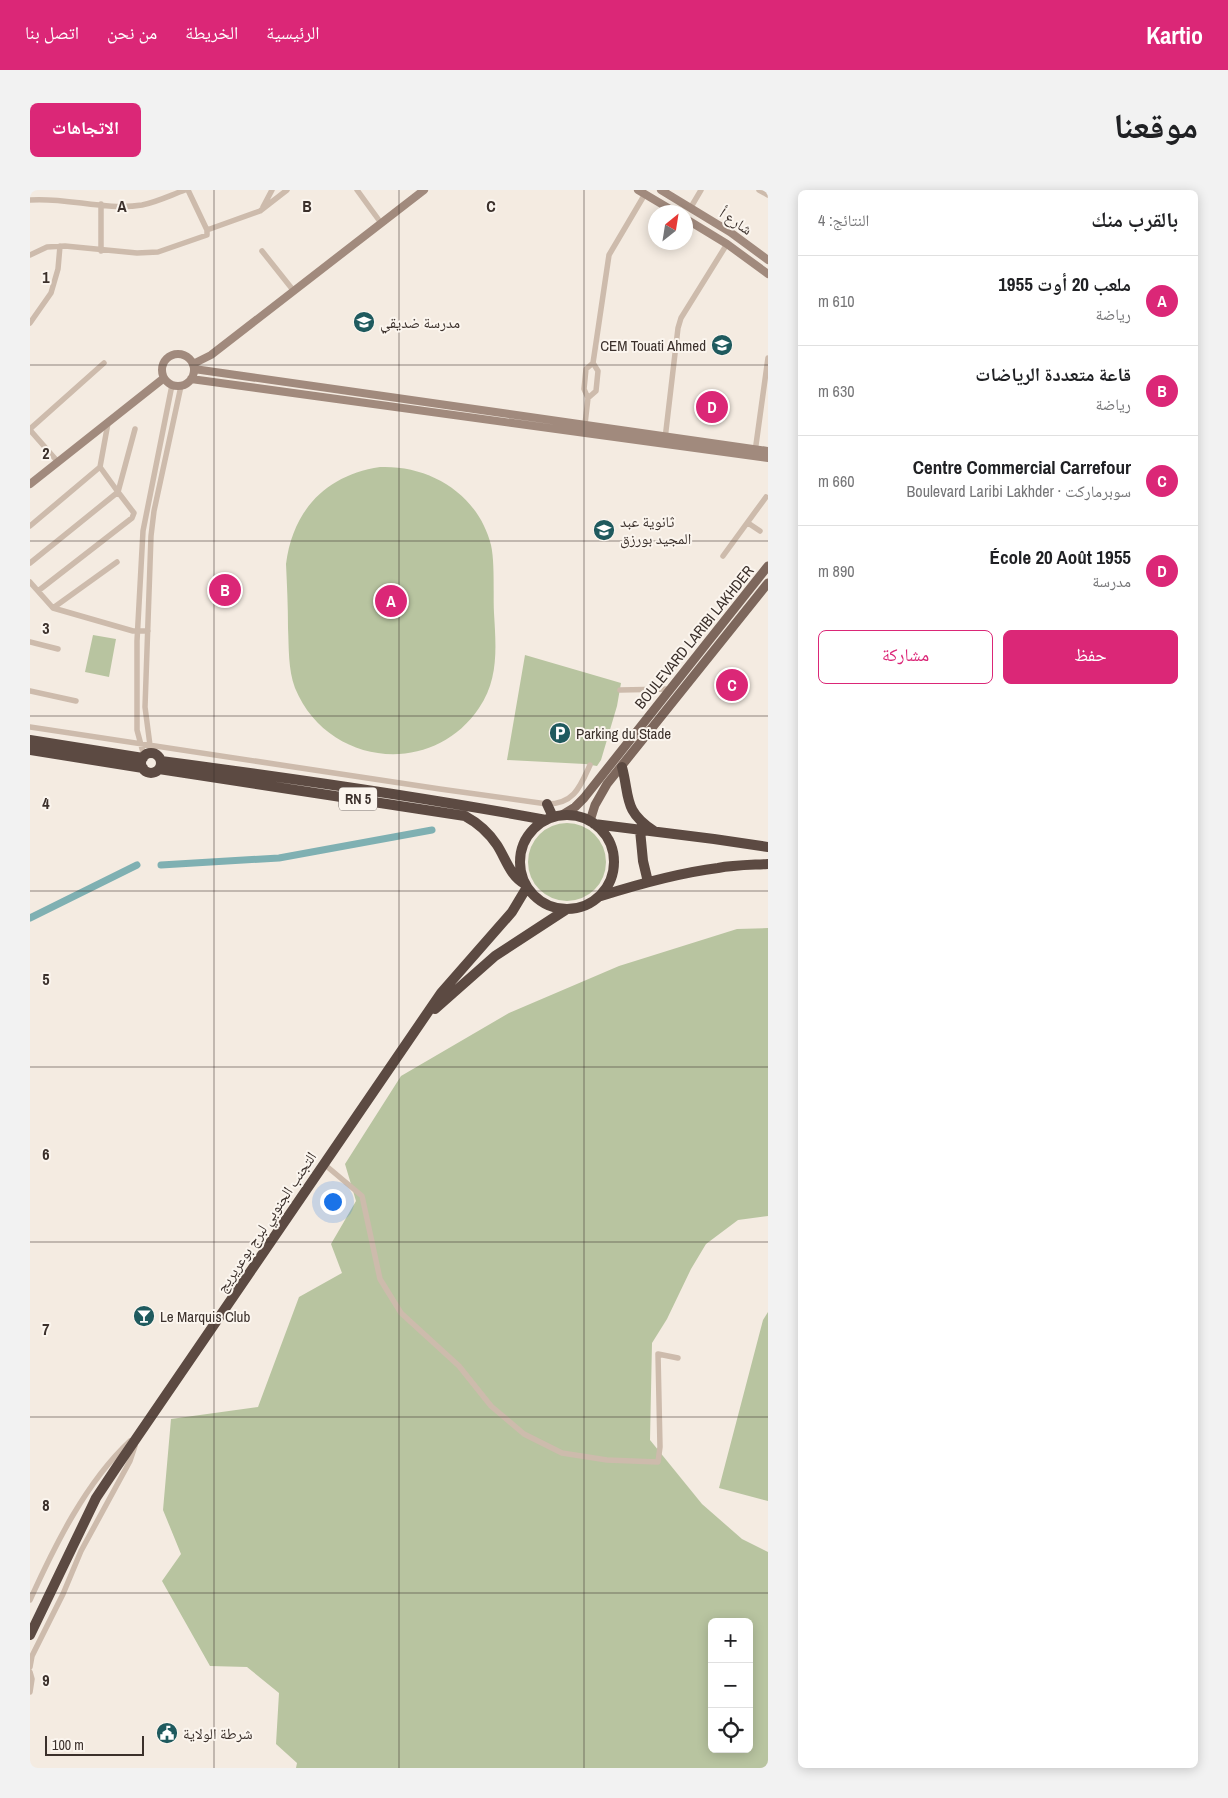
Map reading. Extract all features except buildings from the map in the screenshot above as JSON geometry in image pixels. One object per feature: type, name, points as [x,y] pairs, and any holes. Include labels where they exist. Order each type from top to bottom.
[{"type":"highway","name":"RN 5","points":[[30,740],[146,756]]},
{"type":"highway","name":"RN 5","points":[[30,750],[146,756],[156,754],[160,765]]},
{"type":"highway","name":"RN 5","points":[[146,756],[150,772],[160,765],[278,776],[554,817]]},
{"type":"highway","name":"RN 5","points":[[160,765],[464,816],[475,822],[488,834],[496,843],[514,876],[526,885]]},
{"type":"highway","points":[[622,767],[627,797],[632,809],[644,825],[655,832]]},
{"type":"highway","points":[[547,804],[554,817]]},
{"type":"highway","points":[[768,847],[592,823],[576,816],[554,817],[532,830],[523,845],[520,867],[526,885],[536,898],[547,905],[568,910],[584,906],[600,896],[648,882],[719,867],[768,864]]},
{"type":"highway","points":[[592,823],[609,840],[614,856],[612,878],[600,896]]},
{"type":"highway","points":[[640,830],[643,861],[648,882]]},
{"type":"highway","name":"التجنب الجنوبي لبرج بوعريريج","points":[[30,1635],[96,1498],[441,993],[512,912],[526,885]]},
{"type":"highway","name":"التجنب الجنوبي لبرج بوعريريج","points":[[428,1014],[495,956],[568,910]]},
{"type":"main road","name":"BOULEVARD LARIBI LAKHDER","points":[[554,817],[575,807],[584,798],[768,566]]},
{"type":"main road","name":"BOULEVARD LARIBI LAKHDER","points":[[592,823],[600,794],[768,582]]},
{"type":"main road","points":[[669,690],[676,696]]},
{"type":"street","points":[[30,200],[44,199],[140,205],[187,190],[207,230],[207,235],[158,252],[137,254],[60,246],[47,247],[30,254]]},
{"type":"street","points":[[260,211],[272,190]]},
{"type":"street","points":[[207,230],[260,211],[287,190]]},
{"type":"street","points":[[357,190],[381,223]]},
{"type":"street","points":[[193,367],[424,190]]},
{"type":"street","name":"شارع أ","points":[[661,190],[687,205]]},
{"type":"street","points":[[692,205],[701,190]]},
{"type":"street","points":[[760,190],[768,195]]},
{"type":"street","points":[[584,429],[588,398],[584,389],[586,370],[593,363],[609,255],[641,192],[663,205]]},
{"type":"street","points":[[100,204],[102,250]]},
{"type":"street","name":"شارع أ","points":[[693,208],[768,260]]},
{"type":"street","name":"شارع أ","points":[[693,223],[727,244],[768,274]]},
{"type":"street","points":[[665,440],[678,328],[681,318],[727,244]]},
{"type":"street","points":[[30,323],[51,293],[58,269],[60,246]]},
{"type":"street","points":[[262,250],[293,290]]},
{"type":"street","points":[[191,379],[193,367],[186,356],[181,354],[171,356],[163,363],[162,373],[164,378],[172,385],[181,386],[191,379],[665,440],[755,453],[768,458]]},
{"type":"street","points":[[755,453],[768,358]]},
{"type":"street","points":[[58,462],[30,430],[104,363]]},
{"type":"street","points":[[588,398],[596,391],[598,371],[593,363]]},
{"type":"street","points":[[193,367],[584,429]]},
{"type":"street","points":[[30,484],[164,378]]},
{"type":"street","points":[[146,756],[137,730],[137,631],[143,531],[172,385]]},
{"type":"street","points":[[146,756],[145,707],[152,529],[181,386]]},
{"type":"street","points":[[30,526],[100,467],[108,423]]},
{"type":"street","points":[[30,563],[118,492],[135,429]]},
{"type":"street","points":[[755,453],[768,451]]},
{"type":"street","points":[[38,591],[133,516],[134,513],[100,467]]},
{"type":"street","points":[[723,556],[766,497]]},
{"type":"street","points":[[748,523],[760,531]]},
{"type":"street","points":[[54,608],[117,562]]},
{"type":"street","points":[[30,582],[54,608],[137,631],[148,631]]},
{"type":"street","points":[[30,642],[58,649]]},
{"type":"street","points":[[620,690],[669,690]]},
{"type":"street","points":[[30,691],[76,701]]},
{"type":"street","points":[[30,727],[140,743]]},
{"type":"street","points":[[140,743],[146,756]]},
{"type":"street","points":[[146,756],[440,789],[547,804],[560,803],[572,796],[590,765]]},
{"type":"street","points":[[324,1164],[362,1196],[380,1279],[401,1313],[459,1366],[491,1406],[524,1434],[562,1453],[607,1460],[658,1462],[660,1447],[658,1354],[678,1358]]},
{"type":"street","points":[[30,1600],[54,1549],[88,1491],[117,1453],[141,1431]]},
{"type":"street","points":[[30,1667],[32,1656],[63,1594],[81,1551],[130,1461],[141,1431]]},
{"type":"street","points":[[30,1672],[32,1679],[30,1692]]},
{"type":"green space","points":[[380,467],[417,471],[434,477],[449,486],[463,497],[475,511],[485,527],[492,552],[495,662],[490,686],[479,708],[459,730],[435,745],[409,753],[381,754],[355,747],[331,734],[310,714],[295,688],[290,666],[286,564],[296,527],[315,498],[328,487],[361,471]]},
{"type":"green space","points":[[93,635],[116,639],[109,677],[85,672]]},
{"type":"green space","name":"Parking du Stade","points":[[525,655],[621,683],[617,706],[601,760],[597,766],[507,760]]},
{"type":"green space","points":[[567,823],[582,826],[594,835],[603,847],[606,862],[603,877],[594,889],[582,898],[567,901],[552,898],[540,889],[531,877],[528,862],[531,847],[540,835],[552,826]]},
{"type":"green space","points":[[768,928],[768,1216],[738,1220],[706,1244],[691,1269],[667,1319],[652,1343],[650,1440],[702,1504],[742,1539],[768,1552],[768,1768],[296,1768],[297,1763],[276,1744],[279,1693],[247,1667],[210,1666],[162,1581],[181,1554],[163,1510],[171,1419],[258,1407],[299,1297],[342,1273],[331,1244],[356,1201],[345,1164],[401,1076],[509,1013],[619,966],[737,929]]},
{"type":"green space","points":[[768,1312],[768,1501],[719,1488],[763,1320]]},
{"type":"waterway","points":[[161,865],[279,858],[432,830]]},
{"type":"waterway","points":[[30,918],[137,865]]},
{"type":"place","name":"مدرسة ضديقي","points":[[364,322]]},
{"type":"place","name":"CEM Touati Ahmed","points":[[722,345]]},
{"type":"place","name":"École 20 Août 1955","points":[[712,407]]},
{"type":"place","name":"ثانوية عبد المجيد بورزق","points":[[604,530]]},
{"type":"place","name":"قاعة متعددة الرياضات","points":[[225,590]]},
{"type":"place","name":"ملعب 20 أوت 1955","points":[[391,601]]},
{"type":"place","name":"Centre Commercial Carrefour","points":[[732,685]]},
{"type":"place","name":"Parking du Stade","points":[[560,733]]},
{"type":"place","name":"Le Marquis Club","points":[[144,1316]]},
{"type":"place","name":"شرطة الولاية","points":[[167,1733]]}]
